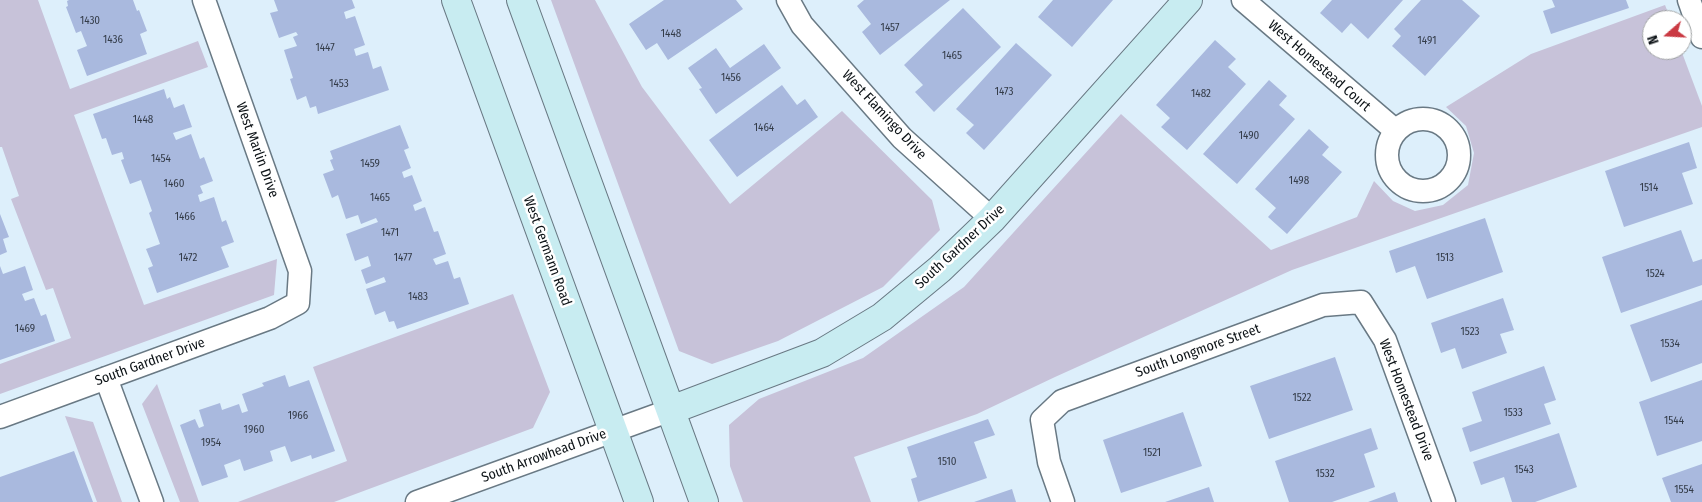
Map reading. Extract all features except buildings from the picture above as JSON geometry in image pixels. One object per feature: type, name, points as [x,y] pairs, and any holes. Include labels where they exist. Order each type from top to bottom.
[{"type":"main road","name":"West Germann Road","points":[[456,0],[639,502]]},
{"type":"main road","points":[[521,0],[704,502]]},
{"type":"main road","name":"South Gardner Drive","points":[[671,410],[822,353],[882,317],[940,269],[992,219],[1188,0]]},
{"type":"street","name":"West Marlin Drive","points":[[204,0],[300,270],[298,303]]},
{"type":"street","name":"West Flamingo Drive","points":[[788,0],[802,25],[902,138],[992,219]]},
{"type":"street","name":"West Homestead Court","points":[[1243,0],[1396,131]]},
{"type":"street","points":[[1688,0],[1702,37]]},
{"type":"street","name":"South Longmore Street","points":[[1063,502],[1049,462],[1042,420],[1062,401],[1322,305],[1362,302]]},
{"type":"street","name":"West Homestead Drive","points":[[1362,302],[1385,340],[1444,502]]},
{"type":"street","name":"South Gardner Drive","points":[[0,417],[270,318],[298,303]]},
{"type":"street","points":[[106,378],[152,502]]},
{"type":"street","name":"South Arrowhead Drive","points":[[417,502],[671,410]]},
{"type":"shaded area","points":[[0,0],[38,0],[70,89],[198,41],[208,67],[74,115],[144,305],[277,259],[274,295],[0,394],[0,364],[71,338],[53,288],[46,290],[11,199],[19,196],[2,147],[0,147]]},
{"type":"shaded area","points":[[551,0],[595,0],[642,87],[730,204],[842,111],[932,200],[940,230],[883,287],[778,341],[712,364],[679,351]]},
{"type":"shaded area","points":[[1665,5],[1667,10],[1651,10]]},
{"type":"shaded area","points":[[1642,13],[1642,60],[1685,60],[1702,106],[1702,127],[1292,270],[977,414],[854,457],[871,502],[743,502],[730,466],[729,425],[759,399],[863,358],[964,287],[1121,114],[1271,250],[1357,217],[1374,181],[1393,201],[1415,211],[1443,205],[1468,185],[1474,153],[1466,126],[1446,107],[1531,54]]},
{"type":"shaded area","points":[[513,294],[550,392],[533,428],[334,502],[238,502],[347,461],[313,367]]},
{"type":"shaded area","points":[[157,384],[199,502],[180,502],[142,404]]},
{"type":"shaded area","points":[[65,416],[93,422],[122,502],[97,502]]}]
